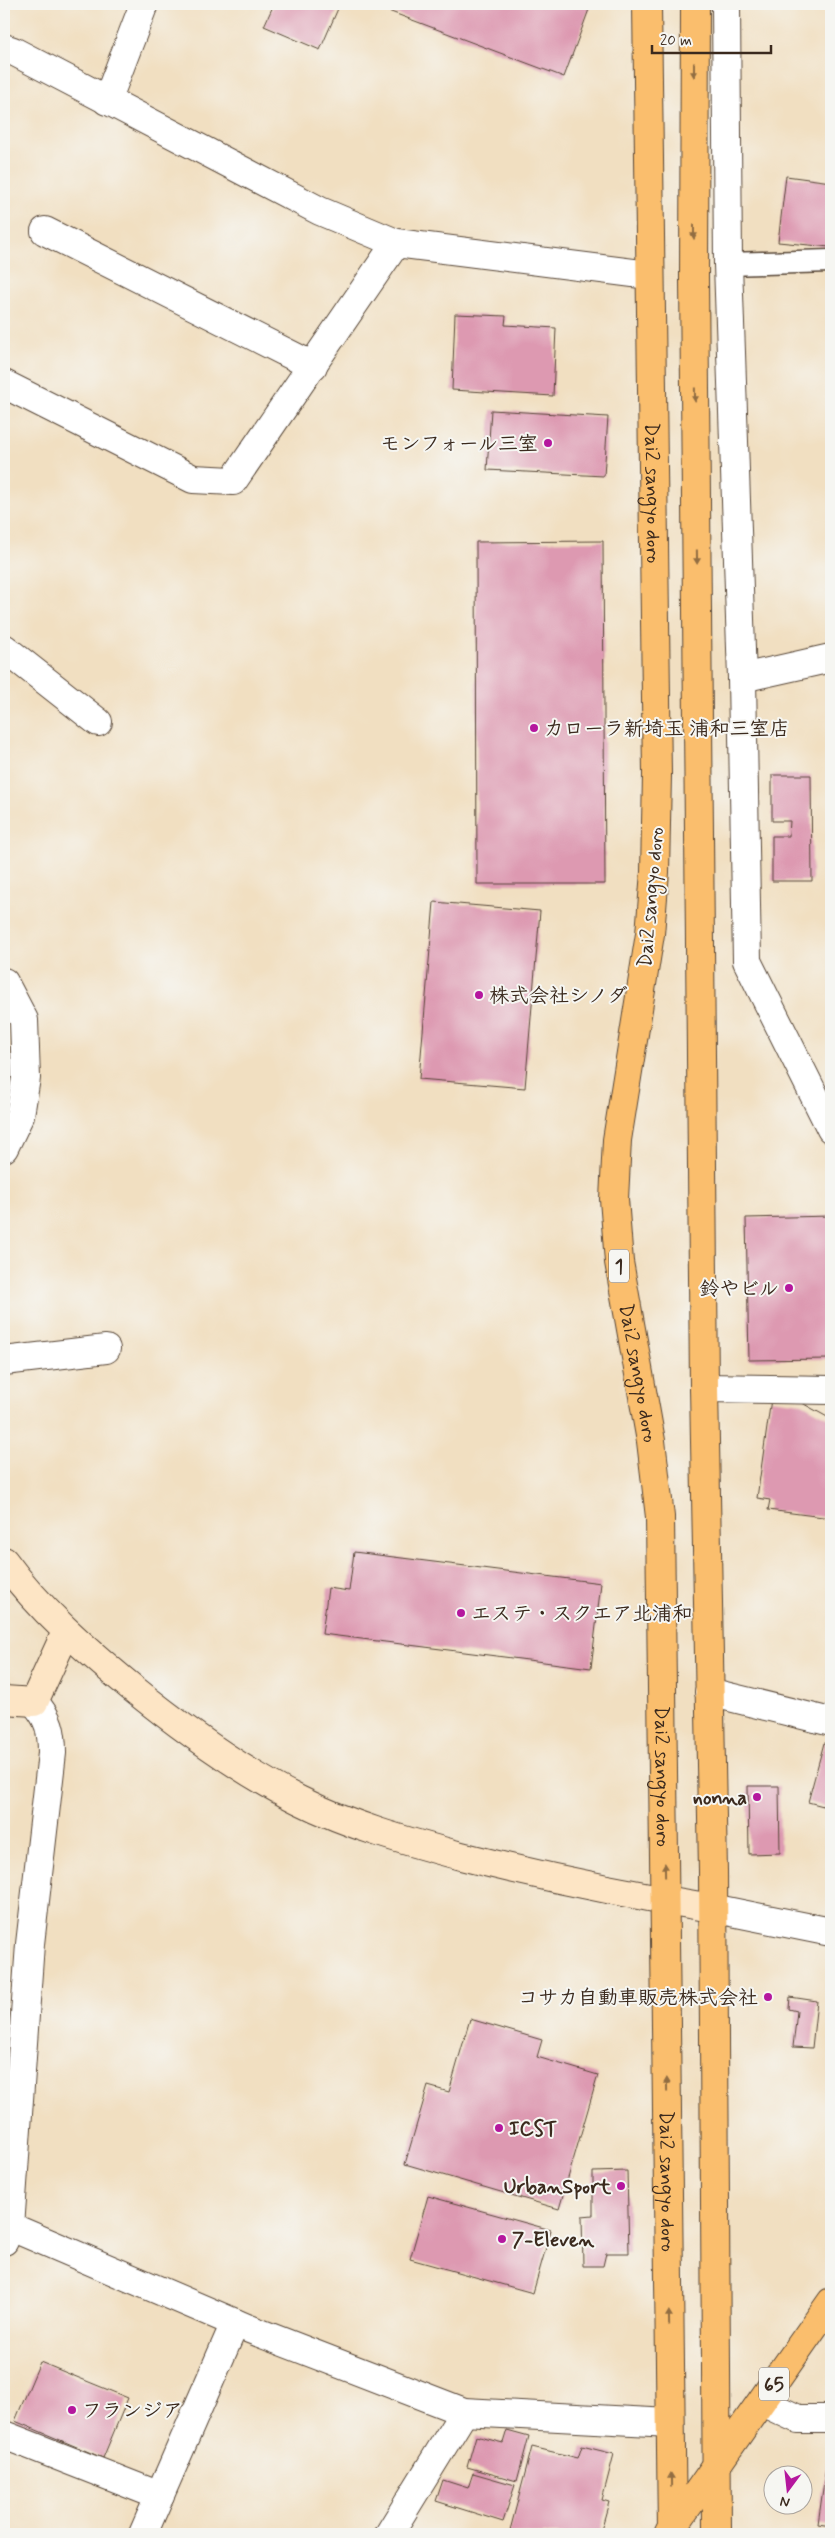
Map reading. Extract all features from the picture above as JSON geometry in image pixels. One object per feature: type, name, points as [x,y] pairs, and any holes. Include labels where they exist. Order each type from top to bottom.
[{"type":"main road","name":"Dai2 sangyo doro","points":[[646,4],[658,775],[655,872],[650,934],[617,1140],[614,1198],[619,1262],[651,1441],[660,1517],[670,2532]]},
{"type":"main road","points":[[695,4],[694,278],[717,2534]]},
{"type":"main road","name":"65","points":[[670,2532],[831,2302]]},
{"type":"street","points":[[106,101],[144,4]]},
{"type":"street","points":[[726,4],[728,264],[742,678],[747,962],[831,1129]]},
{"type":"street","points":[[4,48],[320,211],[396,243],[649,276]]},
{"type":"street","points":[[45,231],[314,366]]},
{"type":"street","points":[[4,384],[193,479],[234,481],[396,243]]},
{"type":"street","points":[[4,648],[98,722]]},
{"type":"street","points":[[742,678],[831,658]]},
{"type":"street","points":[[4,982],[24,1020],[26,1078],[20,1115],[4,1148]]},
{"type":"street","points":[[4,1361],[106,1349]]},
{"type":"street","points":[[704,1388],[831,1390]]},
{"type":"street","points":[[4,1561],[66,1632],[165,1715],[205,1744],[256,1776],[308,1804],[357,1826],[411,1843],[528,1873],[831,1932]]},
{"type":"street","points":[[34,1702],[66,1632]]},
{"type":"street","points":[[709,1692],[831,1722]]},
{"type":"street","points":[[4,1700],[34,1702],[45,1713],[50,1725],[52,1753],[30,1944],[6,2231],[464,2412],[670,2424]]},
{"type":"street","points":[[143,2534],[235,2323]]},
{"type":"street","points":[[762,2402],[798,2419],[831,2419]]},
{"type":"street","points":[[389,2534],[464,2412]]},
{"type":"street","points":[[4,2435],[160,2496]]},
{"type":"lane","points":[[728,264],[831,261]]},
{"type":"building","points":[[274,4],[340,4],[320,50],[264,26]]},
{"type":"building","points":[[376,4],[591,4],[564,77],[375,6]]},
{"type":"building","points":[[786,176],[831,182],[830,247],[778,242]]},
{"type":"building","points":[[455,314],[506,316],[505,325],[556,328],[553,396],[452,390]]},
{"type":"building","name":"モンフォール三室","points":[[491,410],[608,417],[604,476],[487,470]]},
{"type":"building","points":[[603,541],[605,884],[477,884],[476,542]]},
{"type":"building","points":[[772,775],[811,775],[812,881],[772,881],[772,836],[789,836],[790,821],[772,821]]},
{"type":"building","name":"株式会社シノダ","points":[[434,902],[540,911],[525,1088],[419,1079]]},
{"type":"building","name":"鈴やビル","points":[[831,1216],[831,1359],[749,1360],[746,1218]]},
{"type":"building","points":[[771,1399],[802,1403],[831,1419],[831,1518],[768,1510],[770,1500],[757,1498]]},
{"type":"building","name":"エステ・スクエア北浦和","points":[[354,1552],[601,1583],[591,1668],[322,1634],[328,1588],[349,1591]]},
{"type":"building","points":[[824,1743],[831,1745],[831,1808],[808,1802]]},
{"type":"building","points":[[748,1786],[779,1786],[780,1853],[749,1854]]},
{"type":"building","points":[[790,1997],[817,2001],[812,2048],[793,2047],[797,2011],[789,2009]]},
{"type":"building","name":"ICST","points":[[470,2019],[542,2040],[537,2057],[598,2075],[559,2209],[405,2164],[428,2086],[449,2092]]},
{"type":"building","points":[[627,2171],[629,2253],[606,2253],[603,2266],[583,2266],[582,2216],[593,2215],[593,2172]]},
{"type":"building","points":[[428,2196],[551,2230],[533,2293],[410,2259]]},
{"type":"building","name":"フランジア","points":[[40,2362],[128,2398],[103,2458],[15,2421]]},
{"type":"building","points":[[507,2430],[529,2436],[517,2481],[467,2467],[476,2436],[503,2443]]},
{"type":"building","points":[[831,2439],[831,2526],[818,2524]]},
{"type":"building","points":[[582,2446],[614,2454],[602,2500],[609,2502],[600,2534],[509,2534],[532,2447],[578,2458]]},
{"type":"building","points":[[473,2473],[515,2485],[503,2522],[436,2501],[443,2480],[468,2488]]},
{"type":"place","name":"モンフォール三室","points":[[548,443]]},
{"type":"place","name":"カローラ新埼玉 浦和三室店","points":[[534,728]]},
{"type":"place","name":"株式会社シノダ","points":[[479,995]]},
{"type":"place","name":"鈴やビル","points":[[789,1288]]},
{"type":"place","name":"エステ・スクエア北浦和","points":[[461,1613]]},
{"type":"place","name":"nonna","points":[[757,1797]]},
{"type":"place","name":"コサカ自動車販売株式会社","points":[[768,1997]]},
{"type":"place","name":"ICST","points":[[499,2128]]},
{"type":"place","name":"UrbanSport","points":[[621,2186]]},
{"type":"place","name":"7-Eleven","points":[[502,2239]]},
{"type":"place","name":"フランジア","points":[[72,2410]]}]
